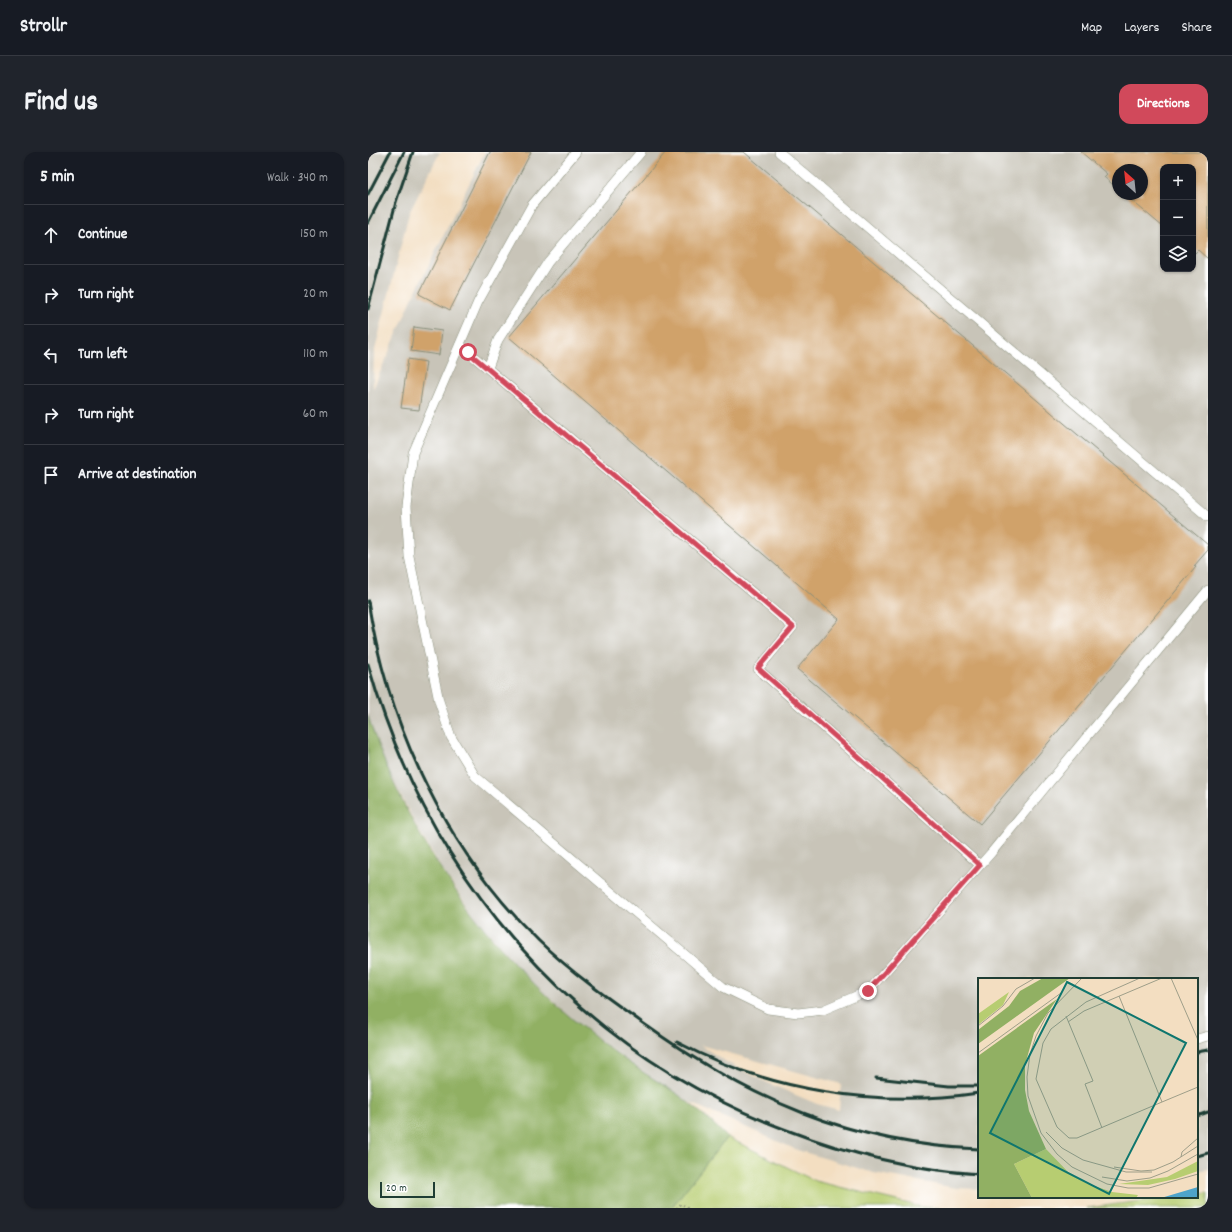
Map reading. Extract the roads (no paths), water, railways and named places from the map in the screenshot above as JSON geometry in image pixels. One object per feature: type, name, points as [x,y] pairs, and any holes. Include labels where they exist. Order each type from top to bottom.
[{"type":"lane","points":[[576,152],[532,205],[478,302],[413,453],[406,507],[409,556],[440,701],[451,737],[475,776],[723,987],[768,1009],[798,1012],[823,1010],[868,991],[980,865],[1208,590]]},
{"type":"lane","points":[[488,368],[498,340],[548,262],[640,152]]},
{"type":"lane","points":[[779,152],[1208,517]]},
{"type":"lane","points":[[460,345],[793,627],[758,668],[980,865]]},
{"type":"lane","points":[[1198,1039],[1208,1036]]},
{"type":"railway","points":[[368,194],[390,152]]},
{"type":"railway","points":[[368,223],[404,152]]},
{"type":"railway","points":[[368,309],[396,202],[413,152]]},
{"type":"railway","points":[[368,601],[377,648],[390,695],[426,785],[450,828],[476,868],[506,906],[552,953],[605,996],[685,1052],[723,1075],[763,1096],[803,1113],[845,1127],[888,1138],[933,1146],[978,1149]]},
{"type":"railway","points":[[368,664],[395,742],[429,816],[471,884],[520,947],[576,1003],[639,1053],[709,1095],[784,1129],[831,1146],[880,1159],[929,1169],[978,1174]]},
{"type":"railway","points":[[677,1042],[712,1059],[748,1073],[786,1084],[824,1092],[902,1098],[940,1097],[978,1093]]},
{"type":"railway","points":[[1198,1052],[1208,1050]]},
{"type":"railway","points":[[876,1078],[949,1086],[978,1086]]},
{"type":"railway","points":[[1198,1116],[1208,1112]]},
{"type":"railway","points":[[1198,1156],[1208,1153]]}]
